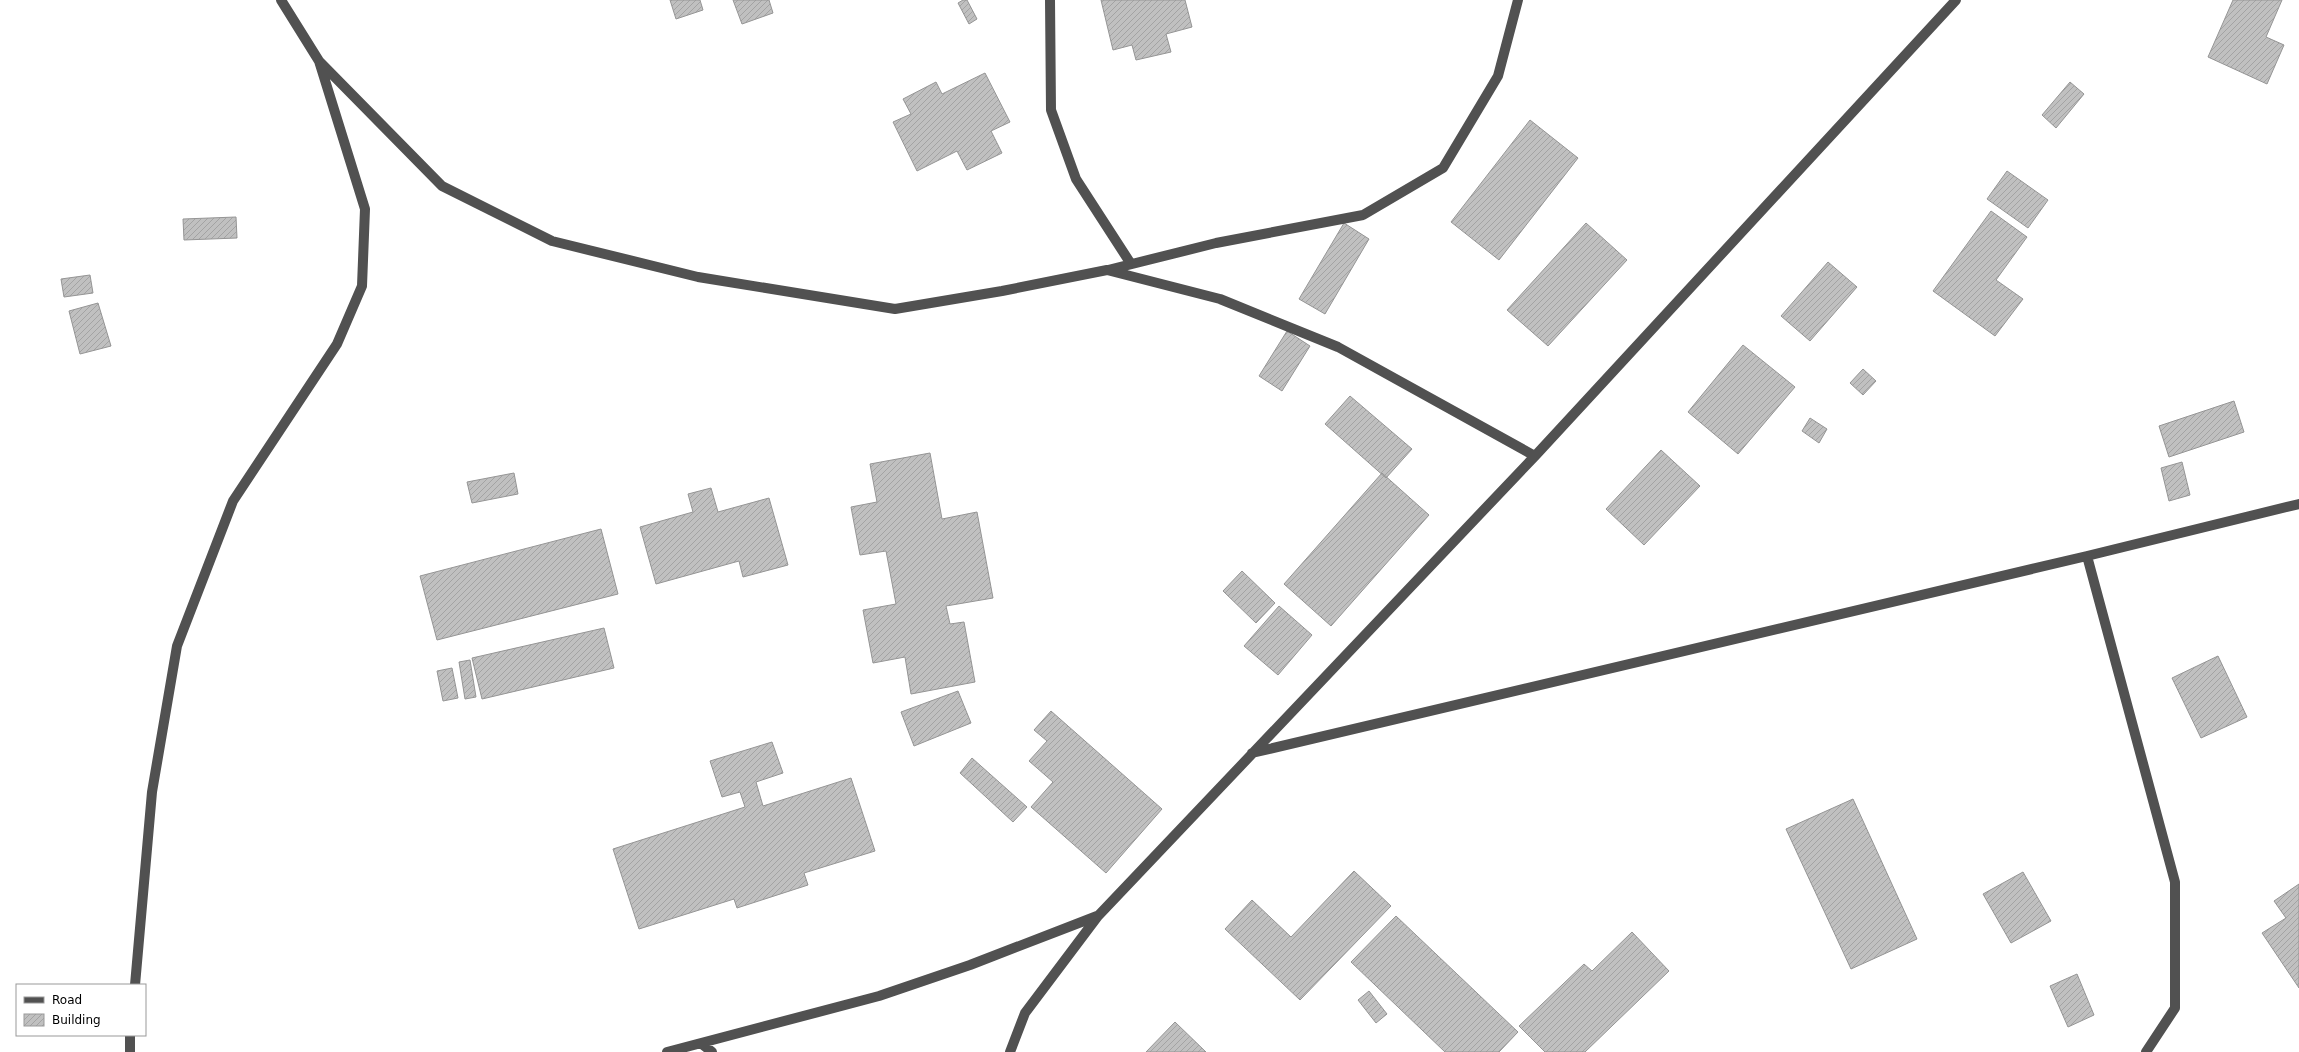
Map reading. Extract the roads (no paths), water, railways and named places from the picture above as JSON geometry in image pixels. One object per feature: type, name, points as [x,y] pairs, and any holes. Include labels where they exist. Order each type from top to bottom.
[{"type":"street","points":[[281,0],[319,61],[442,186],[552,241],[698,277],[895,309],[1002,291],[1107,270],[1216,243],[1363,215],[1443,168],[1498,76],[1518,0]]},
{"type":"street","points":[[1050,0],[1051,110],[1076,179],[1131,264]]},
{"type":"street","points":[[1010,1052],[1025,1013],[1098,916],[1535,456],[1956,0]]},
{"type":"street","points":[[135,984],[152,792],[177,646],[233,501],[337,344],[362,286],[366,209],[319,61]]},
{"type":"street","points":[[1107,270],[1220,299],[1338,347],[1535,456]]},
{"type":"street","points":[[1252,753],[2087,556],[2299,504]]},
{"type":"street","points":[[2087,556],[2175,882],[2175,1008],[2146,1052]]},
{"type":"street","points":[[671,1052],[879,996],[970,965],[1098,916]]},
{"type":"street","points":[[130,1036],[130,1052]]},
{"type":"street","points":[[702,1044],[712,1052]]}]
